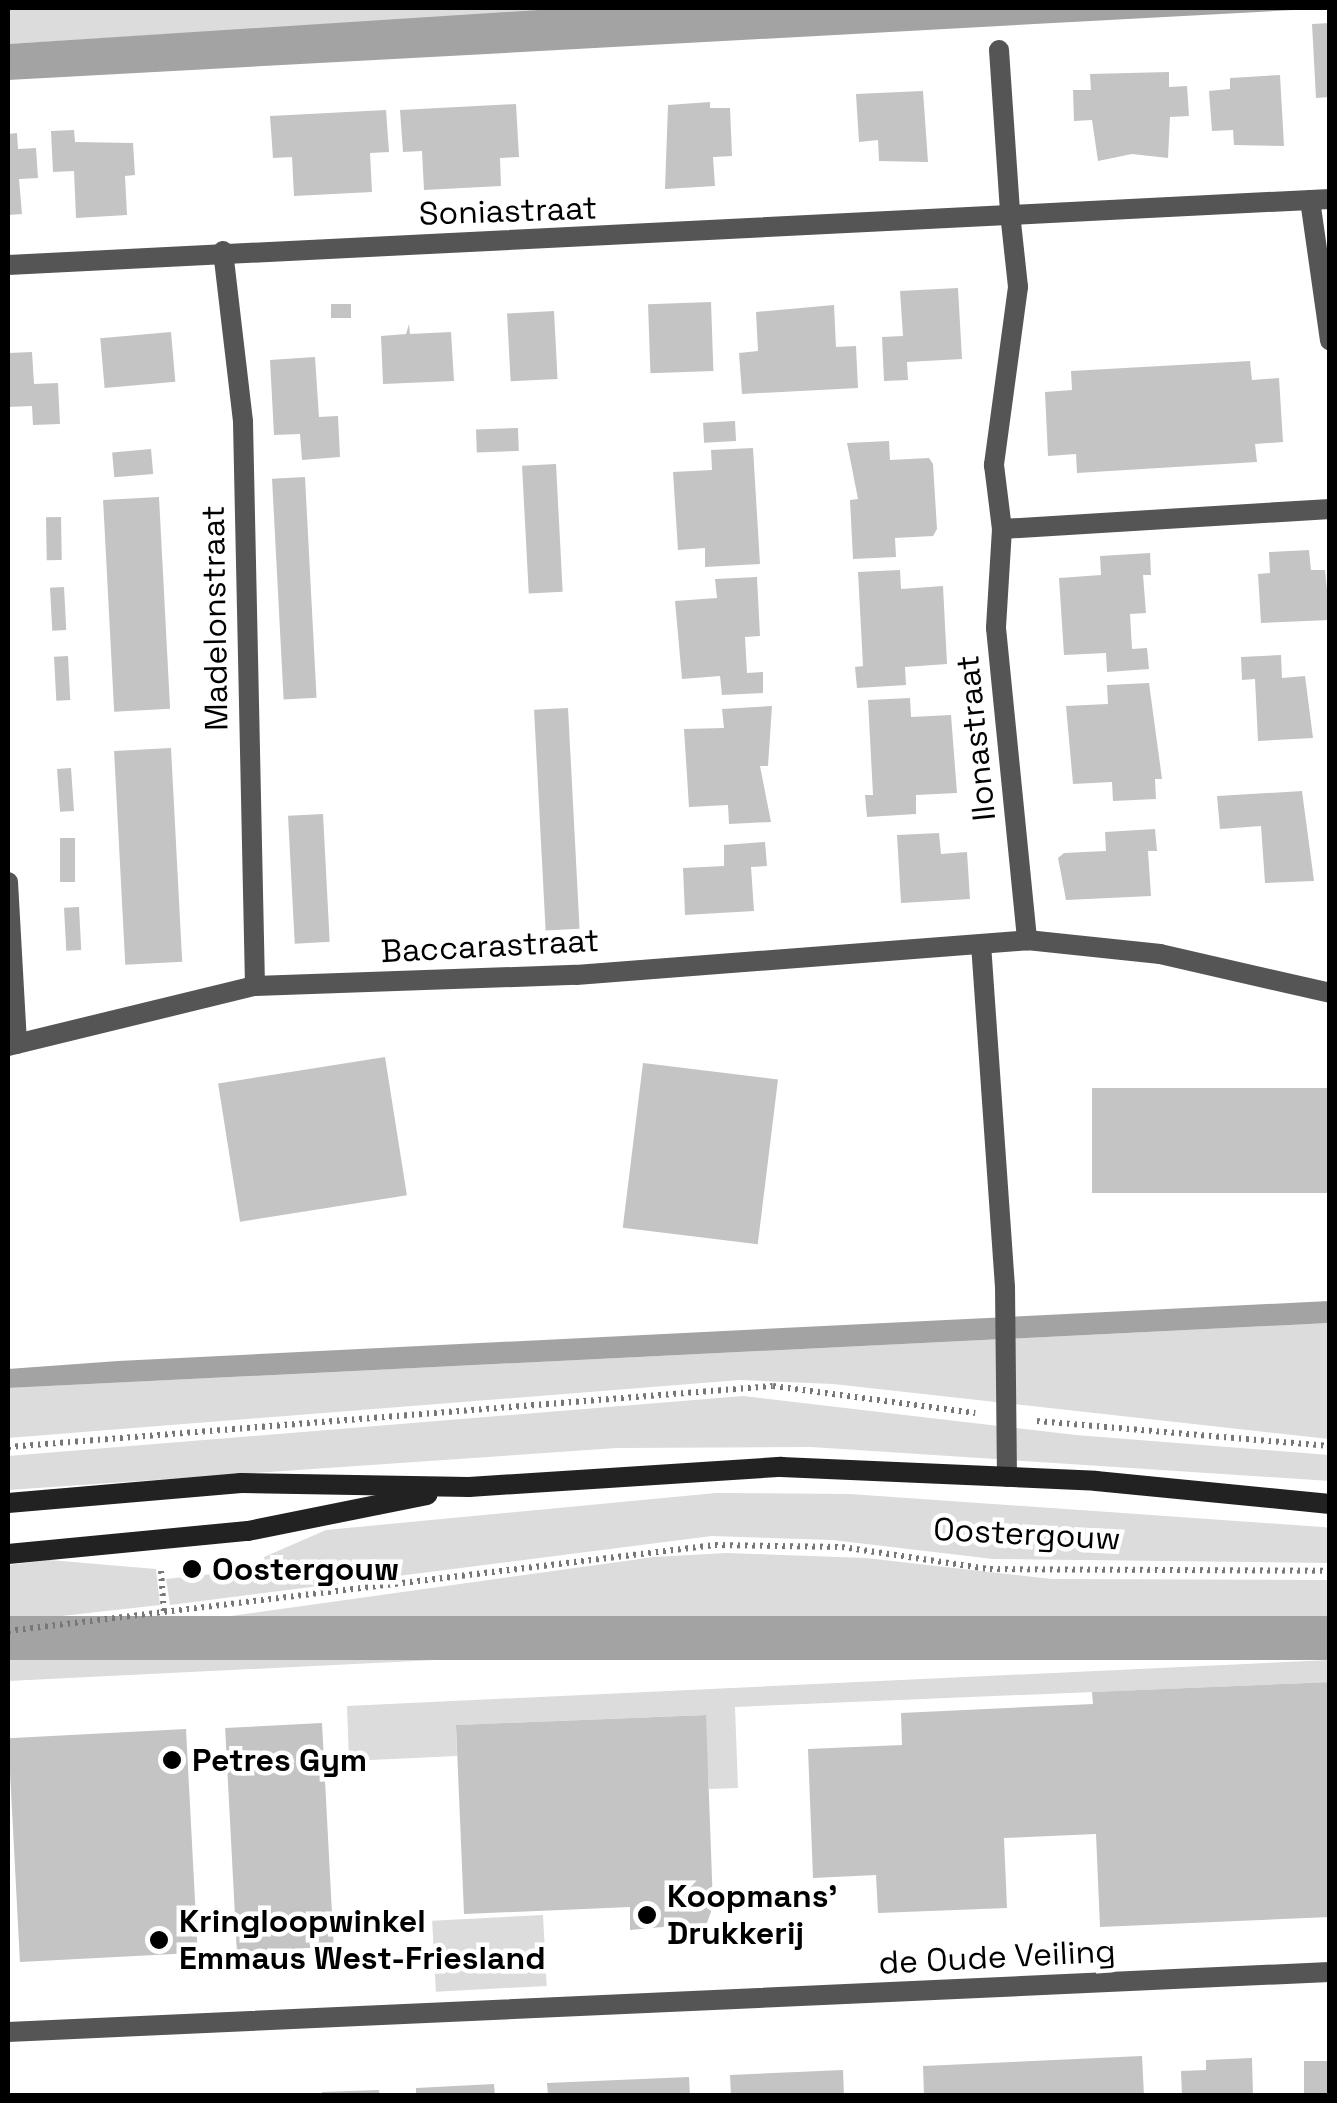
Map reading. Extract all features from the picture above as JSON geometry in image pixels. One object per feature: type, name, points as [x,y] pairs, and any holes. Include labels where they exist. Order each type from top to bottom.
[{"type":"main road","name":"Oostergouw","points":[[8,1503],[241,1483],[469,1487],[780,1467],[1007,1477],[1330,1504]]},
{"type":"main road","name":"Oostergouw","points":[[8,1554],[248,1531],[469,1487]]},
{"type":"street","points":[[1000,50],[1010,213]]},
{"type":"street","points":[[1320,199],[1330,340]]},
{"type":"street","name":"Soniastraat","points":[[8,266],[223,251],[592,239],[1010,213],[1320,199]]},
{"type":"street","name":"Ilonastraat","points":[[1010,213],[1018,287],[994,466],[1002,529],[996,628],[1027,940]]},
{"type":"street","name":"Madelonstraat","points":[[223,251],[243,422],[256,986]]},
{"type":"street","points":[[1002,529],[1330,509]]},
{"type":"street","points":[[8,882],[12,1045]]},
{"type":"street","name":"Baccarastraat","points":[[12,1045],[256,986],[576,975],[1027,940],[1160,954],[1330,993]]},
{"type":"street","points":[[981,944],[1005,1287],[1007,1477]]},
{"type":"street","name":"de Oude Veiling","points":[[8,2032],[1330,1972]]},
{"type":"path","points":[[8,1447],[773,1386],[983,1414]]},
{"type":"path","points":[[1021,1419],[1330,1446]]},
{"type":"path","name":"Oostergouw","points":[[8,1631],[715,1545],[842,1547],[990,1570],[1330,1571]]},
{"type":"path","points":[[164,1614],[160,1571],[176,1570]]},
{"type":"shaded area","points":[[8,8],[589,8],[8,44]]},
{"type":"shaded area","points":[[570,8],[1330,8],[8,80],[8,44]]},
{"type":"shaded area","points":[[1329,1301],[1329,1323],[8,1388],[8,1369],[118,1361]]},
{"type":"shaded area","points":[[1329,1323],[1329,1439],[833,1384],[740,1380],[8,1438],[8,1388]]},
{"type":"shaded area","points":[[743,1396],[1076,1435],[1329,1455],[1330,1481],[811,1447],[617,1448],[8,1490],[8,1456]]},
{"type":"shaded area","points":[[716,1493],[850,1494],[1323,1527],[1329,1528],[1329,1563],[993,1559],[832,1540],[712,1536],[170,1605],[166,1579],[267,1568],[264,1557],[326,1530]]},
{"type":"shaded area","points":[[726,1553],[866,1558],[1052,1579],[1329,1580],[1329,1616],[8,1681],[8,1647],[654,1557]]},
{"type":"shaded area","points":[[49,1560],[156,1569],[160,1605],[8,1622],[8,1565]]},
{"type":"shaded area","points":[[8,1616],[1329,1616],[1329,1660],[8,1660]]},
{"type":"shaded area","points":[[1330,1660],[1329,1682],[735,1707],[738,1788],[709,1789],[704,1715],[456,1725],[457,1756],[349,1761],[347,1706]]},
{"type":"shaded area","points":[[543,1915],[547,1986],[436,1992],[432,1921]]},
{"type":"building","points":[[1330,23],[1330,97],[1316,98],[1312,24]]},
{"type":"building","points":[[1169,72],[1169,87],[1187,86],[1189,116],[1170,117],[1168,158],[1132,154],[1098,161],[1092,120],[1074,121],[1073,90],[1091,90],[1090,74]]},
{"type":"building","points":[[1280,75],[1284,146],[1234,145],[1233,130],[1212,131],[1209,91],[1230,89],[1230,78]]},
{"type":"building","points":[[923,91],[928,162],[879,161],[878,140],[859,142],[856,94]]},
{"type":"building","points":[[710,102],[710,108],[730,108],[732,156],[713,157],[715,186],[665,189],[668,105]]},
{"type":"building","points":[[516,104],[519,157],[500,158],[501,186],[424,190],[422,151],[403,152],[400,110]]},
{"type":"building","points":[[386,110],[389,152],[370,153],[372,192],[294,196],[292,157],[273,158],[270,116]]},
{"type":"building","points":[[74,130],[75,142],[133,143],[135,175],[125,176],[127,215],[76,218],[74,171],[53,172],[51,131]]},
{"type":"building","points":[[17,133],[18,149],[36,148],[38,178],[19,179],[22,214],[8,215],[8,134]]},
{"type":"building","points":[[958,288],[962,359],[907,362],[908,380],[884,381],[882,337],[903,336],[900,291]]},
{"type":"building","points":[[711,302],[713,371],[650,373],[648,304]]},
{"type":"building","points":[[331,304],[351,304],[351,318],[331,318]]},
{"type":"building","points":[[834,305],[836,347],[856,346],[858,388],[742,394],[739,353],[758,351],[756,312]]},
{"type":"building","points":[[554,311],[558,379],[511,381],[507,313]]},
{"type":"building","points":[[409,324],[410,334],[451,332],[454,381],[383,384],[381,336],[406,334]]},
{"type":"building","points":[[171,332],[175,382],[105,388],[100,338]]},
{"type":"building","points":[[32,352],[34,384],[58,383],[60,424],[33,425],[32,406],[8,407],[8,353]]},
{"type":"building","points":[[315,357],[319,417],[338,416],[340,457],[302,460],[300,434],[274,435],[270,360]]},
{"type":"building","points":[[1250,361],[1252,380],[1279,378],[1283,442],[1255,444],[1257,462],[1077,473],[1076,454],[1048,456],[1045,392],[1072,390],[1071,371]]},
{"type":"building","points":[[735,421],[736,441],[704,443],[703,423]]},
{"type":"building","points":[[518,428],[519,451],[477,452],[476,429]]},
{"type":"building","points":[[889,441],[890,460],[929,458],[933,464],[937,529],[933,536],[895,538],[896,557],[853,559],[850,500],[858,499],[847,443]]},
{"type":"building","points":[[753,448],[760,564],[705,567],[705,548],[678,550],[673,472],[712,470],[711,450]]},
{"type":"building","points":[[151,449],[153,474],[114,477],[112,452]]},
{"type":"building","points":[[556,464],[563,592],[529,594],[522,466]]},
{"type":"building","points":[[305,477],[317,698],[284,699],[272,479]]},
{"type":"building","points":[[159,497],[170,709],[114,712],[103,500]]},
{"type":"building","points":[[46,517],[61,517],[62,560],[47,560]]},
{"type":"building","points":[[1309,550],[1311,570],[1325,570],[1330,620],[1261,623],[1258,574],[1270,573],[1269,552]]},
{"type":"building","points":[[1150,553],[1151,575],[1143,575],[1146,613],[1130,614],[1132,649],[1147,648],[1149,669],[1107,672],[1106,653],[1064,655],[1059,578],[1101,575],[1100,556]]},
{"type":"building","points":[[900,570],[901,589],[943,586],[947,664],[905,667],[906,685],[857,688],[855,667],[863,666],[858,572]]},
{"type":"building","points":[[757,577],[760,636],[745,637],[747,673],[763,672],[763,693],[722,695],[720,676],[682,679],[675,601],[717,598],[715,579]]},
{"type":"building","points":[[64,587],[66,630],[52,631],[50,588]]},
{"type":"building","points":[[1281,655],[1282,678],[1305,676],[1313,738],[1258,741],[1255,679],[1242,680],[1241,657]]},
{"type":"building","points":[[68,656],[70,700],[56,701],[54,657]]},
{"type":"building","points":[[1149,683],[1162,779],[1155,779],[1156,799],[1113,801],[1112,782],[1073,784],[1066,706],[1108,704],[1107,685]]},
{"type":"building","points":[[910,698],[911,717],[951,715],[957,793],[916,795],[916,814],[867,817],[865,795],[873,795],[868,700]]},
{"type":"building","points":[[772,706],[768,766],[760,766],[771,822],[729,824],[728,805],[689,807],[684,729],[724,728],[722,709]]},
{"type":"building","points":[[568,708],[580,929],[546,930],[534,710]]},
{"type":"building","points":[[171,748],[182,962],[125,965],[114,751]]},
{"type":"building","points":[[71,768],[74,811],[60,812],[57,769]]},
{"type":"building","points":[[1302,791],[1314,881],[1265,883],[1261,826],[1220,829],[1217,796]]},
{"type":"building","points":[[323,814],[330,942],[295,944],[288,816]]},
{"type":"building","points":[[1155,829],[1157,851],[1148,851],[1151,896],[1066,900],[1058,858],[1064,853],[1106,851],[1105,832]]},
{"type":"building","points":[[939,833],[941,854],[967,852],[970,899],[901,903],[897,835]]},
{"type":"building","points":[[60,838],[75,838],[75,882],[60,882]]},
{"type":"building","points":[[765,842],[767,866],[751,867],[754,911],[685,915],[683,868],[724,866],[724,845]]},
{"type":"building","points":[[79,907],[81,950],[66,951],[64,908]]},
{"type":"building","points":[[385,1057],[407,1195],[240,1222],[218,1083]]},
{"type":"building","points":[[643,1063],[778,1080],[758,1244],[623,1228]]},
{"type":"building","points":[[1092,1088],[1330,1088],[1330,1193],[1092,1193]]},
{"type":"building","points":[[1330,1682],[1330,1917],[1100,1927],[1096,1834],[1004,1838],[1007,1908],[878,1913],[876,1875],[813,1878],[808,1749],[902,1745],[901,1713],[1093,1704],[1092,1692]]},
{"type":"building","points":[[706,1715],[713,1906],[707,1923],[630,1930],[630,1907],[464,1914],[456,1725]]},
{"type":"building","points":[[322,1723],[334,1947],[237,1952],[225,1728]]},
{"type":"building","points":[[186,1729],[198,1953],[20,1962],[8,1738]]},
{"type":"building","points":[[1142,2056],[1144,2096],[924,2096],[923,2066]]},
{"type":"building","points":[[1252,2058],[1253,2096],[1182,2096],[1181,2071],[1206,2070],[1206,2060]]},
{"type":"building","points":[[1304,2061],[1330,2061],[1330,2096],[1304,2096]]},
{"type":"building","points":[[843,2070],[844,2096],[731,2096],[730,2075]]},
{"type":"building","points":[[689,2077],[690,2096],[548,2096],[547,2083]]},
{"type":"building","points":[[494,2084],[495,2096],[416,2096],[416,2088]]},
{"type":"building","points":[[379,2090],[380,2096],[322,2096],[322,2092]]},
{"type":"place","name":"Oostergouw","points":[[192,1569]]},
{"type":"place","name":"Petres Gym","points":[[172,1760]]},
{"type":"place","name":"Koopmans' Drukkerij","points":[[647,1915]]},
{"type":"place","name":"Kringloopwinkel Emmaus West-Friesland","points":[[159,1940]]}]
